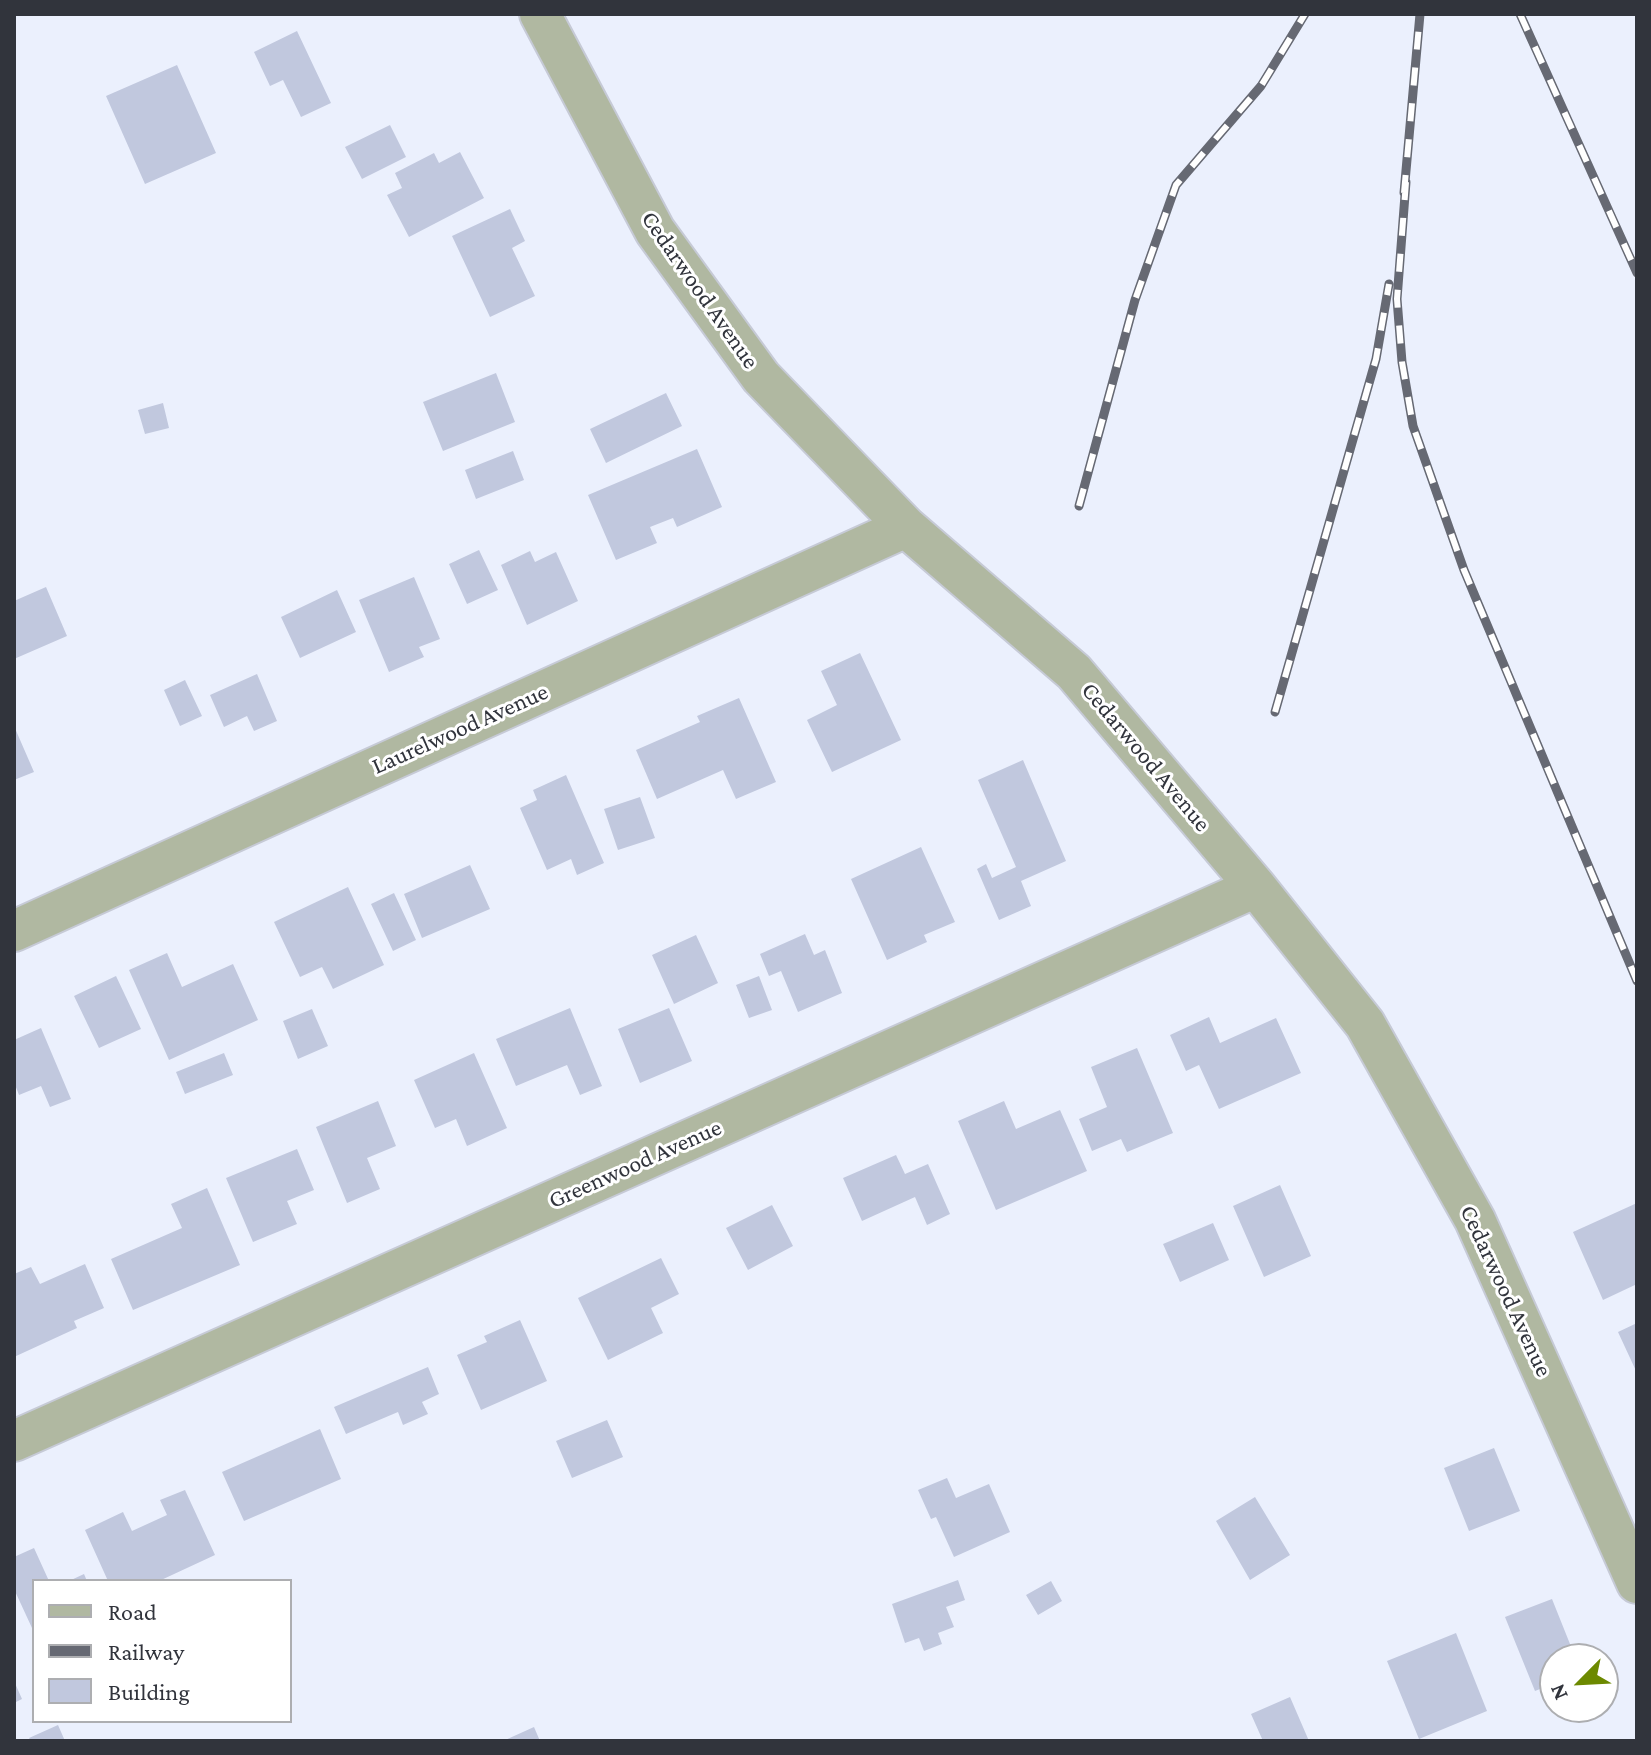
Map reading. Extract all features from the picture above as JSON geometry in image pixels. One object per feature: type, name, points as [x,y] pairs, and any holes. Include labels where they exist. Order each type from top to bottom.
[{"type":"street","name":"Cedarwood Avenue","points":[[540,14],[655,231],[761,377],[906,527],[1074,672],[1256,887],[1365,1024],[1475,1220],[1637,1583]]},
{"type":"street","name":"Laurelwood Avenue","points":[[14,931],[906,527]]},
{"type":"street","name":"Greenwood Avenue","points":[[14,1441],[1256,887]]},
{"type":"building","points":[[297,31],[331,103],[301,117],[283,80],[270,86],[254,52]]},
{"type":"building","points":[[177,65],[216,153],[145,184],[106,96]]},
{"type":"building","points":[[390,125],[406,157],[362,179],[345,147]]},
{"type":"building","points":[[460,152],[484,198],[409,237],[387,195],[402,188],[395,173],[434,153],[439,163]]},
{"type":"building","points":[[510,209],[525,241],[512,248],[535,296],[490,317],[452,236]]},
{"type":"building","points":[[496,373],[515,422],[443,451],[423,402]]},
{"type":"building","points":[[666,393],[682,426],[606,463],[590,429]]},
{"type":"building","points":[[163,403],[169,428],[145,434],[138,410]]},
{"type":"building","points":[[697,449],[722,507],[677,527],[673,518],[650,527],[657,543],[616,560],[588,495]]},
{"type":"building","points":[[513,451],[524,480],[476,499],[465,470]]},
{"type":"building","points":[[479,550],[498,590],[467,604],[449,564]]},
{"type":"building","points":[[530,551],[535,562],[556,552],[578,601],[527,625],[501,565]]},
{"type":"building","points":[[414,577],[440,639],[419,647],[424,657],[389,672],[359,600]]},
{"type":"building","points":[[46,587],[67,636],[14,659],[14,601]]},
{"type":"building","points":[[337,590],[356,632],[300,658],[281,617]]},
{"type":"building","points":[[860,653],[901,740],[832,772],[807,720],[837,705],[821,671]]},
{"type":"building","points":[[257,674],[277,721],[254,731],[247,716],[224,727],[210,695]]},
{"type":"building","points":[[185,680],[202,716],[180,726],[164,690]]},
{"type":"building","points":[[739,698],[776,782],[736,799],[723,770],[657,799],[636,750],[700,722],[697,716]]},
{"type":"building","points":[[14,726],[34,772],[14,780]]},
{"type":"building","points":[[1023,760],[1066,861],[1021,881],[1031,906],[999,920],[977,869],[986,864],[992,878],[1016,867],[978,780]]},
{"type":"building","points":[[566,775],[604,863],[577,875],[571,859],[547,870],[520,808],[537,800],[533,790]]},
{"type":"building","points":[[640,797],[655,838],[618,850],[604,809]]},
{"type":"building","points":[[921,847],[955,922],[924,935],[927,942],[887,960],[851,879]]},
{"type":"building","points":[[470,865],[490,909],[422,938],[404,894]]},
{"type":"building","points":[[348,887],[384,965],[333,989],[322,967],[300,977],[274,922]]},
{"type":"building","points":[[394,893],[416,940],[393,951],[371,904]]},
{"type":"building","points":[[805,934],[814,955],[825,950],[842,993],[798,1012],[781,971],[769,976],[760,954]]},
{"type":"building","points":[[696,935],[718,983],[674,1004],[652,955]]},
{"type":"building","points":[[167,953],[182,987],[233,964],[258,1020],[169,1060],[129,970]]},
{"type":"building","points":[[116,976],[141,1029],[99,1048],[74,996]]},
{"type":"building","points":[[759,976],[772,1010],[749,1018],[736,985]]},
{"type":"building","points":[[570,1008],[602,1086],[580,1095],[567,1065],[516,1086],[496,1039]]},
{"type":"building","points":[[669,1008],[692,1061],[640,1083],[618,1029]]},
{"type":"building","points":[[312,1009],[328,1046],[298,1059],[283,1021]]},
{"type":"building","points":[[1209,1017],[1220,1043],[1276,1018],[1301,1073],[1219,1109],[1199,1065],[1186,1071],[1170,1035]]},
{"type":"building","points":[[41,1028],[71,1099],[50,1107],[41,1086],[19,1095],[14,1082],[14,1040]]},
{"type":"building","points":[[1137,1048],[1173,1133],[1127,1152],[1121,1139],[1092,1151],[1079,1119],[1107,1107],[1091,1067]]},
{"type":"building","points":[[224,1053],[233,1075],[185,1094],[176,1072]]},
{"type":"building","points":[[474,1053],[507,1128],[467,1146],[456,1119],[435,1128],[414,1080]]},
{"type":"building","points":[[378,1101],[396,1146],[367,1158],[380,1189],[347,1203],[316,1127]]},
{"type":"building","points":[[1004,1101],[1016,1129],[1060,1110],[1087,1171],[996,1210],[958,1121]]},
{"type":"building","points":[[297,1149],[314,1190],[287,1201],[297,1224],[253,1242],[226,1178]]},
{"type":"building","points":[[896,1155],[905,1174],[928,1164],[950,1214],[927,1225],[915,1197],[862,1221],[843,1178]]},
{"type":"building","points":[[1280,1185],[1311,1256],[1264,1277],[1233,1206]]},
{"type":"building","points":[[207,1188],[240,1265],[133,1310],[111,1259],[182,1228],[171,1204]]},
{"type":"building","points":[[1637,1203],[1637,1284],[1603,1300],[1573,1232]]},
{"type":"building","points":[[772,1205],[793,1246],[748,1270],[726,1228]]},
{"type":"building","points":[[1213,1223],[1229,1260],[1180,1282],[1163,1244]]},
{"type":"building","points":[[661,1258],[679,1294],[651,1308],[663,1333],[608,1360],[578,1298]]},
{"type":"building","points":[[85,1264],[104,1308],[74,1321],[77,1328],[14,1357],[14,1274],[31,1267],[40,1284]]},
{"type":"building","points":[[520,1320],[547,1381],[481,1410],[457,1355],[487,1342],[484,1336]]},
{"type":"building","points":[[1637,1323],[1637,1373],[1618,1332]]},
{"type":"building","points":[[428,1367],[439,1394],[422,1402],[428,1414],[403,1425],[398,1412],[346,1434],[334,1407]]},
{"type":"building","points":[[607,1420],[623,1457],[572,1478],[556,1441]]},
{"type":"building","points":[[320,1429],[341,1479],[244,1521],[222,1472]]},
{"type":"building","points":[[1494,1448],[1520,1511],[1469,1531],[1444,1468]]},
{"type":"building","points":[[947,1478],[956,1498],[989,1484],[1010,1532],[954,1557],[936,1517],[931,1519],[918,1490]]},
{"type":"building","points":[[185,1490],[215,1555],[163,1579],[107,1579],[85,1530],[123,1512],[132,1531],[167,1515],[160,1500]]},
{"type":"building","points":[[1255,1497],[1290,1555],[1250,1580],[1216,1521]]},
{"type":"building","points":[[34,1548],[48,1579],[32,1579],[32,1628],[14,1589],[14,1557]]},
{"type":"building","points":[[958,1580],[965,1600],[946,1607],[954,1627],[938,1633],[942,1644],[924,1651],[919,1638],[905,1643],[892,1604]]},
{"type":"building","points":[[1051,1581],[1062,1601],[1038,1615],[1026,1595]]},
{"type":"building","points":[[1552,1599],[1570,1643],[1539,1643],[1539,1689],[1535,1691],[1505,1617]]},
{"type":"building","points":[[1456,1633],[1487,1711],[1419,1739],[1387,1661]]},
{"type":"building","points":[[14,1681],[22,1699],[14,1703]]},
{"type":"building","points":[[1290,1697],[1309,1741],[1263,1741],[1251,1714]]},
{"type":"building","points":[[58,1725],[65,1741],[31,1741],[29,1738]]},
{"type":"building","points":[[534,1727],[540,1741],[503,1741]]},
{"type":"railway","points":[[1079,506],[1135,300],[1176,185],[1261,86],[1305,14]]},
{"type":"railway","points":[[1404,193],[1420,14]]},
{"type":"railway","points":[[1520,14],[1637,273]]},
{"type":"railway","points":[[1406,182],[1397,299],[1402,362],[1413,426],[1464,570],[1637,981]]},
{"type":"railway","points":[[1275,712],[1376,359],[1389,284]]}]
